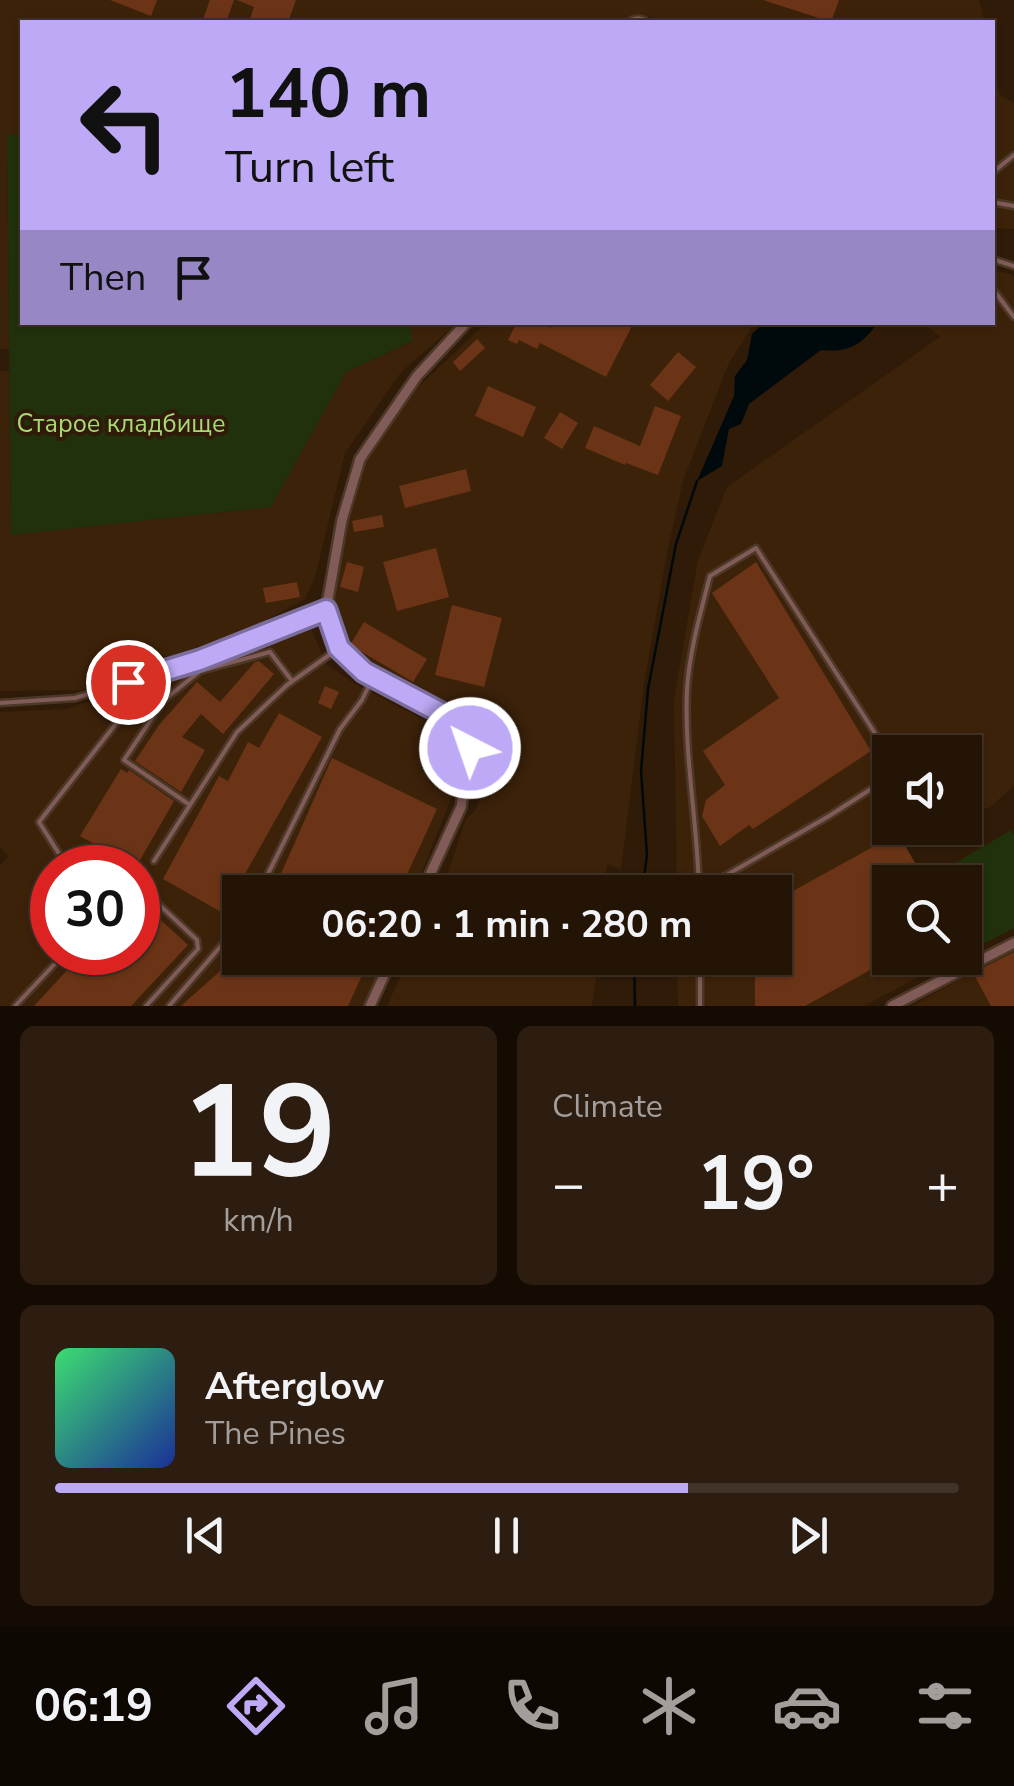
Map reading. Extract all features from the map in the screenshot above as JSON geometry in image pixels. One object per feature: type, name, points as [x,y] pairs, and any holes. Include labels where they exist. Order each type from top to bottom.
[{"type":"street","points":[[430,875],[461,807],[470,748],[449,717],[364,672],[339,648],[326,610],[342,520],[360,460],[417,376],[464,325]]},
{"type":"street","points":[[892,1006],[1014,943]]},
{"type":"street","points":[[370,1006],[384,975]]},
{"type":"lane","points":[[995,292],[1014,317]]},
{"type":"lane","points":[[756,548],[887,752],[882,782],[699,892],[688,689],[701,609],[710,576],[756,548]]},
{"type":"lane","points":[[0,702],[75,698],[200,660],[326,610]]},
{"type":"lane","points":[[160,852],[237,732],[292,681],[339,648]]},
{"type":"lane","points":[[190,805],[124,760],[164,700],[200,671],[270,652],[292,681]]},
{"type":"lane","points":[[54,845],[39,822],[154,675]]},
{"type":"lane","points":[[268,875],[340,730],[373,677]]},
{"type":"lane","points":[[146,1006],[198,949],[197,940],[160,906]]},
{"type":"lane","points":[[168,1006],[222,944]]},
{"type":"lane","points":[[15,1006],[44,975]]},
{"type":"lane","points":[[700,975],[700,1006]]},
{"type":"shaded area","points":[[0,0],[979,0],[984,20],[664,20],[642,15],[618,20],[20,20],[20,136],[7,135],[9,349],[0,349]]},
{"type":"shaded area","points":[[995,74],[1000,95],[1014,103],[1014,229],[995,228]]},
{"type":"shaded area","points":[[995,271],[1014,276],[1014,786],[989,808],[982,809],[982,735],[872,735],[872,845],[892,845],[903,865],[872,865],[872,975],[922,975],[864,1006],[678,1006],[677,975],[792,975],[792,875],[677,875],[674,700],[698,560],[727,487],[940,337],[925,325],[995,325]]},
{"type":"shaded area","points":[[410,325],[455,325],[401,372],[345,453],[315,577],[305,599],[198,658],[82,690],[0,691],[0,371],[9,371],[11,535],[271,507],[346,372],[411,342]]},
{"type":"shaded area","points":[[484,325],[753,325],[728,365],[683,481],[644,683],[621,870],[608,864],[604,875],[446,875],[466,819],[480,799],[474,790],[477,774],[491,760],[481,739],[486,717],[476,710],[461,719],[349,663],[335,641],[335,591],[345,531],[369,453],[413,392]]},
{"type":"shaded area","points":[[762,325],[875,325],[854,346],[821,350],[749,404],[741,424],[729,429],[722,466],[697,481],[734,396],[735,376],[747,360],[752,334]]},
{"type":"shaded area","points":[[308,621],[326,664],[355,684],[452,735],[458,753],[453,793],[421,875],[222,875],[222,975],[378,975],[364,1006],[0,1006],[0,866],[8,857],[0,846],[0,712],[67,709],[279,636]]},
{"type":"shaded area","points":[[1014,949],[1014,1006],[912,1006],[967,975],[982,975],[982,967]]},
{"type":"shaded area","points":[[401,975],[597,975],[592,1006],[387,1006]]},
{"type":"green space","name":"Старое кладбище","points":[[7,134],[20,136],[20,325],[410,325],[412,341],[346,372],[271,507],[11,535]]},
{"type":"green space","points":[[1011,830],[1014,928],[982,944],[982,865],[952,865]]},
{"type":"building","points":[[110,0],[157,0],[151,16]]},
{"type":"building","points":[[210,0],[234,0],[227,20],[203,20]]},
{"type":"building","points":[[237,0],[296,0],[289,20],[250,20],[254,7]]},
{"type":"building","points":[[763,0],[839,0],[832,20]]},
{"type":"building","points":[[516,325],[632,325],[606,377],[540,343],[537,349],[519,340],[517,344],[508,340]]},
{"type":"building","points":[[477,339],[485,348],[460,371],[453,362]]},
{"type":"building","points":[[678,352],[696,367],[668,401],[650,385]]},
{"type":"building","points":[[488,386],[536,407],[523,437],[475,416]]},
{"type":"building","points":[[655,406],[681,416],[658,475],[585,448],[594,426],[640,446]]},
{"type":"building","points":[[560,412],[578,423],[562,449],[544,438]]},
{"type":"building","points":[[466,469],[471,491],[405,508],[399,486]]},
{"type":"building","points":[[382,515],[384,527],[354,532],[352,521]]},
{"type":"building","points":[[436,548],[449,597],[397,611],[383,562]]},
{"type":"building","points":[[347,562],[364,567],[358,592],[340,587]]},
{"type":"building","points":[[756,562],[871,751],[753,829],[749,825],[720,846],[702,816],[706,800],[725,785],[703,751],[779,698],[712,593]]},
{"type":"building","points":[[297,582],[300,597],[266,603],[263,588]]},
{"type":"building","points":[[452,605],[502,618],[484,687],[435,675]]},
{"type":"building","points":[[364,622],[427,659],[413,682],[350,645]]},
{"type":"building","points":[[259,661],[274,674],[223,734],[201,714],[182,737],[205,750],[181,792],[135,761],[159,725],[197,682],[220,702]]},
{"type":"building","points":[[325,686],[339,692],[331,709],[318,703]]},
{"type":"building","points":[[279,713],[322,737],[244,875],[222,875],[222,912],[163,879],[219,776],[228,781],[248,742],[259,748]]},
{"type":"building","points":[[332,758],[437,809],[407,875],[280,875]]},
{"type":"building","points":[[121,769],[127,773],[129,770],[174,801],[149,845],[96,845],[80,836]]},
{"type":"building","points":[[876,845],[905,845],[916,865],[872,865],[872,969],[805,1006],[755,1006],[755,975],[792,975],[792,892]]},
{"type":"building","points":[[160,919],[188,945],[160,975]]},
{"type":"building","points":[[1014,952],[1014,1006],[991,1006],[974,975],[982,975],[982,968]]},
{"type":"building","points":[[222,969],[222,975],[362,975],[348,1006],[181,1006]]},
{"type":"building","points":[[63,975],[160,975],[131,1006],[34,1006]]},
{"type":"waterway","points":[[644,875],[647,855],[641,771],[648,689],[676,544],[697,481]]},
{"type":"waterway","points":[[634,975],[635,1006]]},
{"type":"route","points":[[128,682],[200,660],[326,610],[339,648],[364,672],[449,717],[470,748]]}]
